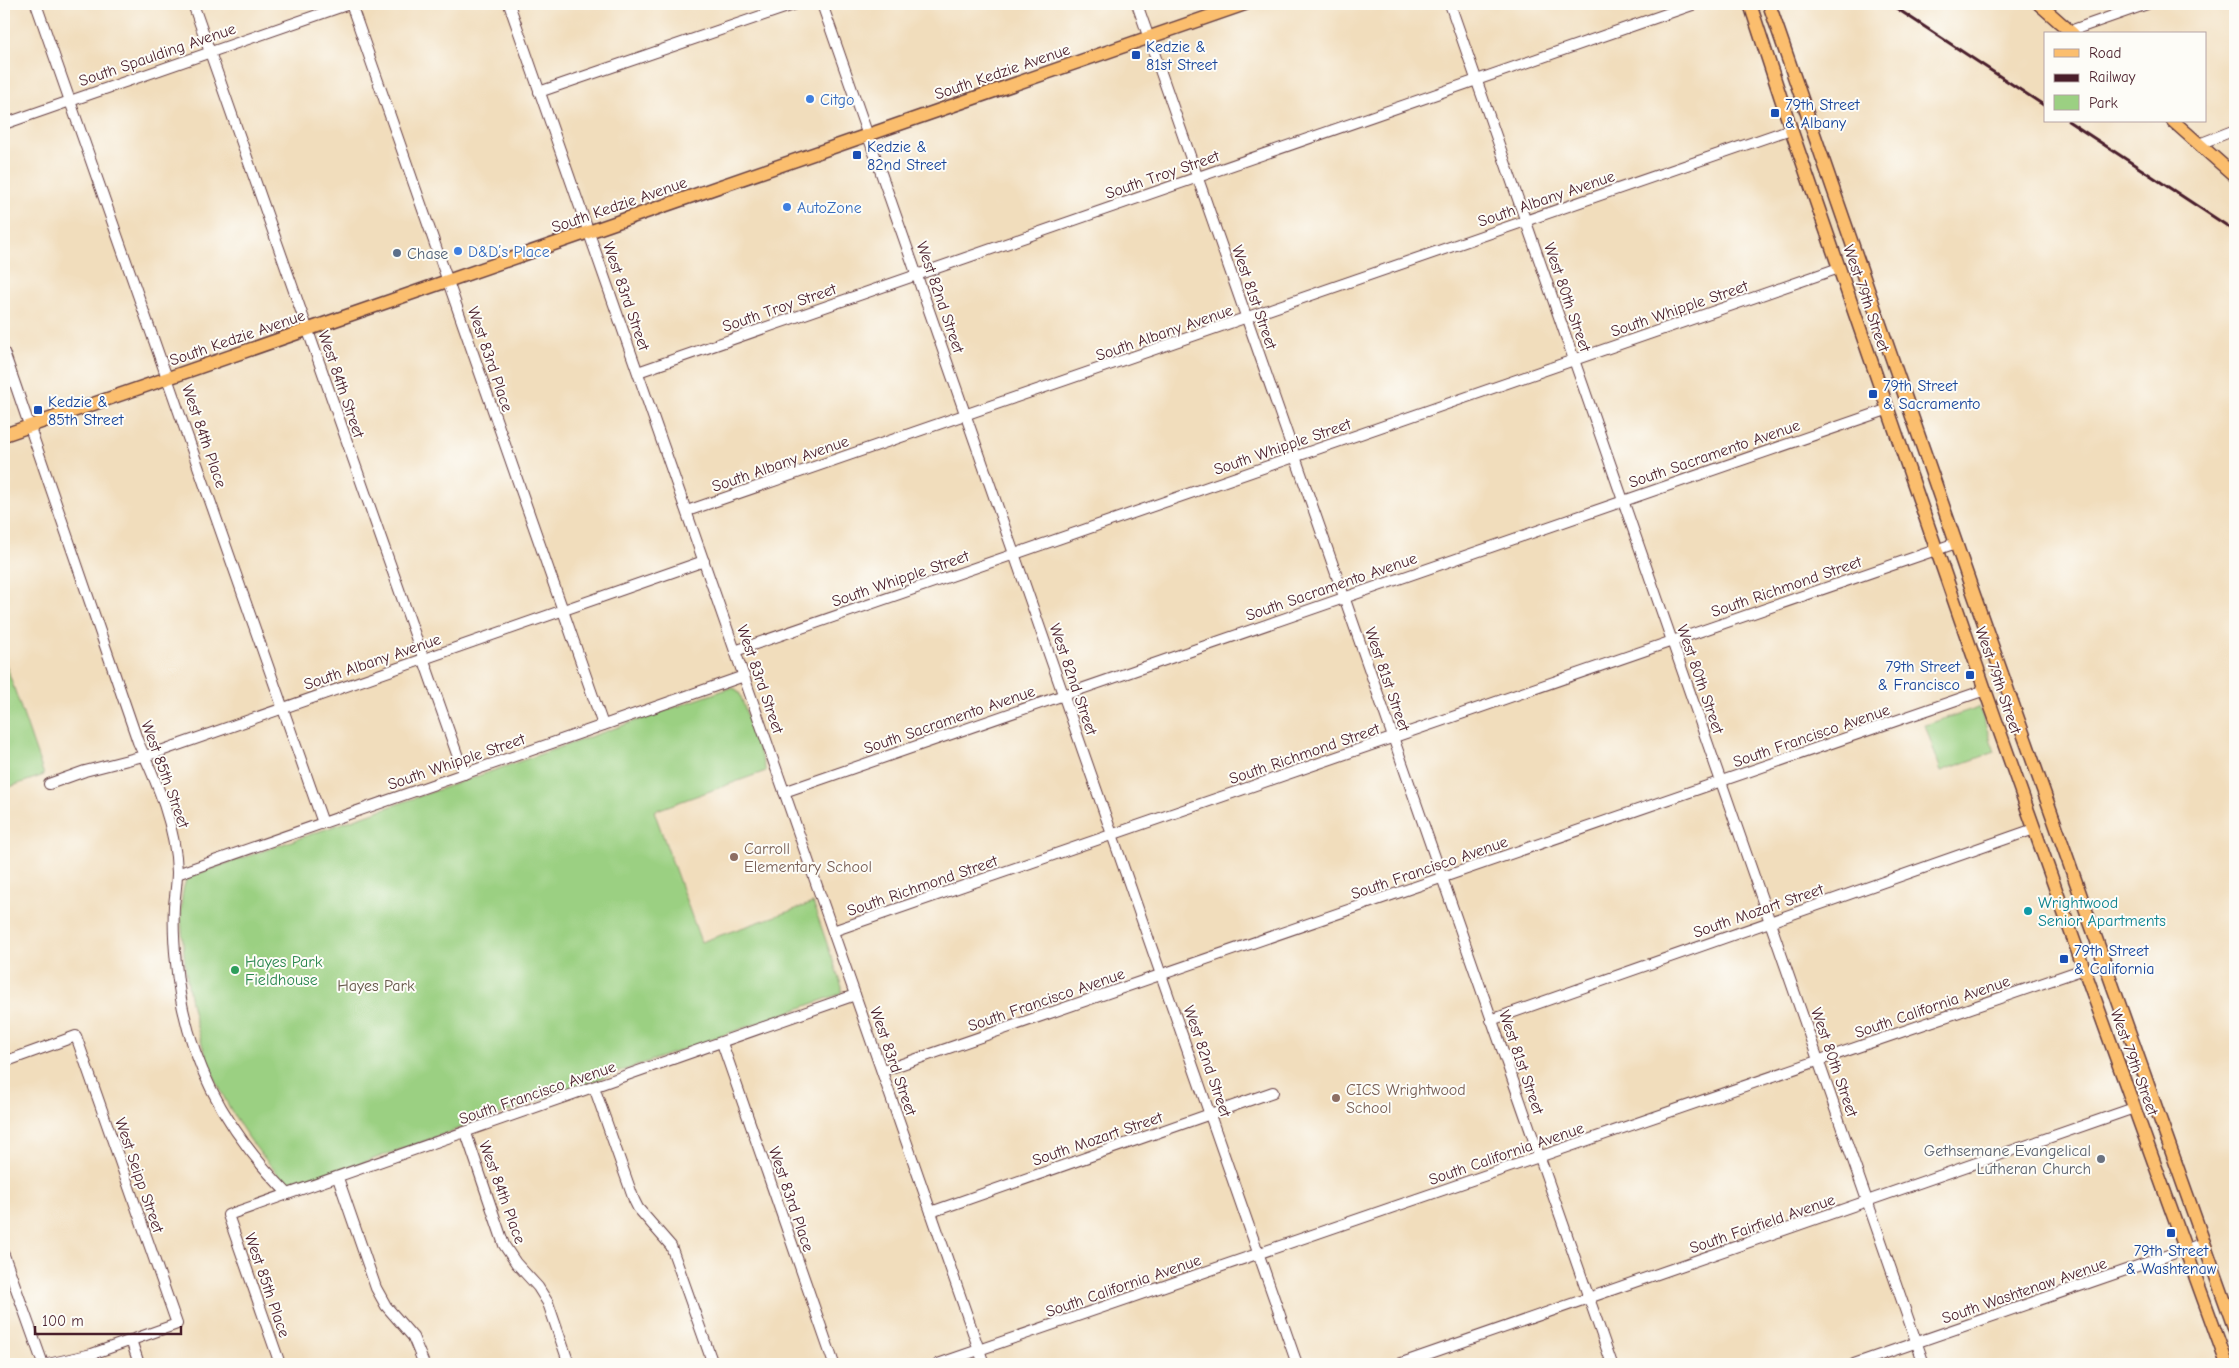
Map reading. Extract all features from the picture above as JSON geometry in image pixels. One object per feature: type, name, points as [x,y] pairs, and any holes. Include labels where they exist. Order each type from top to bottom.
[{"type":"main road","name":"South Kedzie Avenue","points":[[4,435],[1245,4]]},
{"type":"main road","name":"West 79th Street","points":[[1750,4],[1791,129],[1985,690],[2227,1364]]},
{"type":"main road","name":"West 79th Street","points":[[1769,4],[1956,543],[2235,1330]]},
{"type":"main road","points":[[2039,4],[2072,32]]},
{"type":"main road","points":[[2174,122],[2235,176]]},
{"type":"street","name":"West 84th Place","points":[[36,4],[323,823]]},
{"type":"street","name":"West 84th Street","points":[[193,4],[464,774]]},
{"type":"street","name":"South Spaulding Avenue","points":[[4,124],[350,4]]},
{"type":"street","name":"West 83rd Place","points":[[350,4],[603,725]]},
{"type":"street","name":"West 83rd Street","points":[[509,4],[984,1364]]},
{"type":"street","points":[[539,92],[796,4]]},
{"type":"street","name":"West 82nd Street","points":[[822,4],[1297,1364]]},
{"type":"street","name":"West 81st Street","points":[[1138,4],[1392,738],[1612,1364]]},
{"type":"street","name":"West 80th Street","points":[[1450,4],[1924,1364]]},
{"type":"street","name":"South Troy Street","points":[[638,372],[1695,4]]},
{"type":"street","points":[[2072,32],[2147,4]]},
{"type":"street","name":"South Albany Avenue","points":[[686,512],[1791,129]]},
{"type":"street","points":[[2199,144],[2235,130]]},
{"type":"street","name":"South Whipple Street","points":[[735,651],[1839,268]]},
{"type":"street","name":"West 85th Street","points":[[4,352],[135,733],[170,824],[175,847],[177,874],[174,905],[176,962],[180,997],[201,1070],[224,1114],[266,1172],[288,1194]]},
{"type":"street","name":"South Sacramento Avenue","points":[[784,792],[1888,409]]},
{"type":"street","name":"South Richmond Street","points":[[833,931],[1956,543]]},
{"type":"street","name":"South Albany Avenue","points":[[49,784],[144,755],[284,708],[704,561]]},
{"type":"street","name":"South Whipple Street","points":[[177,874],[744,676]]},
{"type":"street","name":"South Francisco Avenue","points":[[882,1071],[1985,690]]},
{"type":"street","name":"South Mozart Street","points":[[1491,1020],[2034,829]]},
{"type":"street","name":"South California Avenue","points":[[938,1364],[2084,970]]},
{"type":"street","name":"South Francisco Avenue","points":[[228,1215],[855,996]]},
{"type":"street","name":"West Seipp Street","points":[[4,1062],[76,1036],[176,1324],[131,1340]]},
{"type":"street","name":"West 83rd Place","points":[[722,1043],[834,1364]]},
{"type":"street","points":[[594,1087],[634,1200],[638,1208],[671,1246],[713,1364]]},
{"type":"street","name":"South Mozart Street","points":[[931,1212],[1273,1092]]},
{"type":"street","name":"South Fairfield Avenue","points":[[1399,1364],[2134,1108]]},
{"type":"street","name":"West 84th Place","points":[[466,1133],[504,1245],[516,1263],[538,1287],[548,1303],[569,1364]]},
{"type":"street","points":[[338,1178],[376,1288],[386,1306],[413,1337],[424,1364]]},
{"type":"street","name":"West 85th Place","points":[[228,1215],[280,1364]]},
{"type":"street","name":"South Washtenaw Avenue","points":[[1854,1364],[2204,1243]]},
{"type":"street","points":[[4,1255],[42,1364]]},
{"type":"street","points":[[48,1364],[92,1354],[131,1340],[139,1364]]},
{"type":"green space","points":[[4,659],[44,775],[4,789]]},
{"type":"green space","name":"Hayes Park","points":[[730,688],[736,689],[740,694],[766,771],[654,811],[701,942],[813,903],[842,987],[842,992],[300,1185],[289,1183],[280,1176],[247,1135],[231,1110],[206,1057],[197,1029],[186,971],[182,926],[181,903],[186,880],[194,875]]},
{"type":"green space","points":[[1979,707],[1995,752],[1941,771],[1925,725]]},
{"type":"railway","points":[[1890,4],[2044,105]]},
{"type":"railway","points":[[2070,122],[2235,231]]},
{"type":"place","name":"Kedzie & 81st Street","points":[[1136,55]]},
{"type":"place","name":"Citgo","points":[[810,99]]},
{"type":"place","name":"79th Street & Albany","points":[[1775,113]]},
{"type":"place","name":"Kedzie & 82nd Street","points":[[857,155]]},
{"type":"place","name":"AutoZone","points":[[787,207]]},
{"type":"place","name":"D&D’s Place","points":[[458,251]]},
{"type":"place","name":"Chase","points":[[397,253]]},
{"type":"place","name":"79th Street & Sacramento","points":[[1873,394]]},
{"type":"place","name":"Kedzie & 85th Street","points":[[38,410]]},
{"type":"place","name":"79th Street & Francisco","points":[[1970,675]]},
{"type":"place","name":"Carroll Elementary School","points":[[734,857]]},
{"type":"place","name":"Wrightwood Senior Apartments","points":[[2028,911]]},
{"type":"place","name":"79th Street & California","points":[[2064,959]]},
{"type":"place","name":"Hayes Park Fieldhouse","points":[[235,970]]},
{"type":"place","name":"CICS Wrightwood School","points":[[1336,1098]]},
{"type":"place","name":"Gethsemane Evangelical Lutheran Church","points":[[2101,1159]]},
{"type":"place","name":"79th Street & Washtenaw","points":[[2171,1233]]}]
